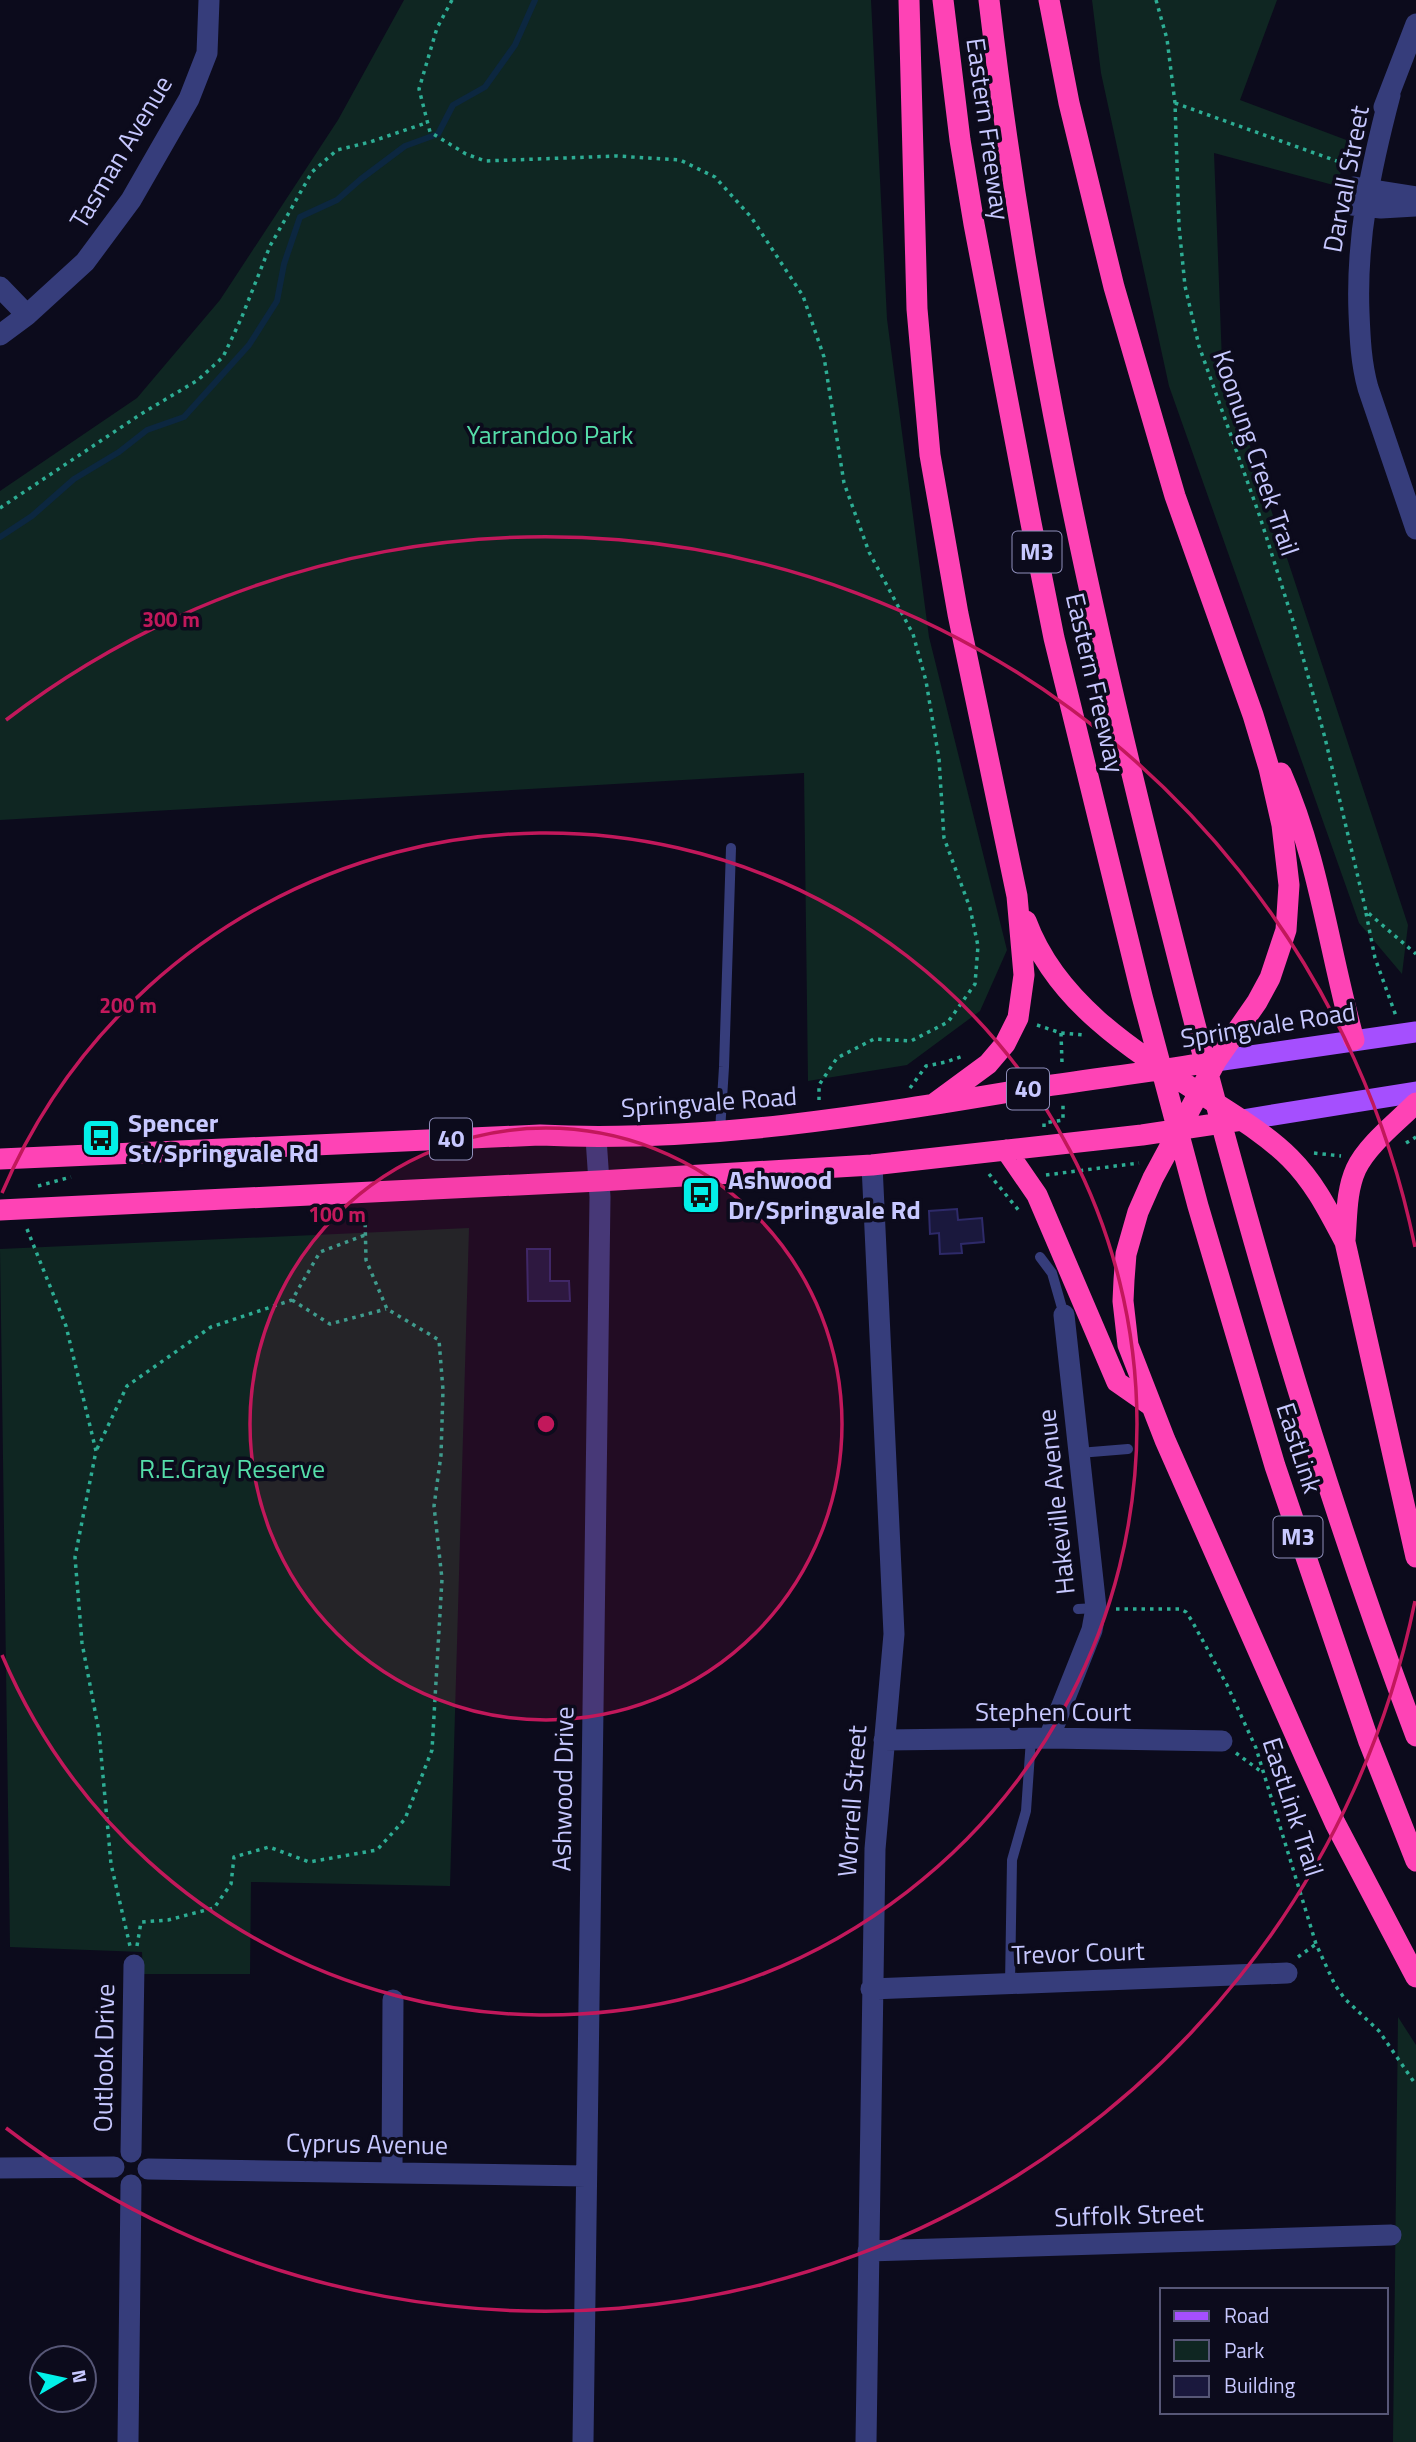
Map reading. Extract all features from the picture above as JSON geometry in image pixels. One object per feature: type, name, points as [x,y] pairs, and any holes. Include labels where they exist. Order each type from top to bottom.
[{"type":"highway","points":[[909,0],[917,309],[930,455],[958,614],[983,723],[1017,896],[1024,975],[1018,1018],[1005,1044],[996,1056],[931,1105]]},
{"type":"highway","name":"Eastern Freeway","points":[[943,0],[958,127],[974,224],[1054,638],[1142,996],[1198,1206]]},
{"type":"highway","name":"Eastern Freeway","points":[[989,0],[1015,197],[1060,444],[1117,715],[1205,1091]]},
{"type":"highway","points":[[1049,0],[1088,183],[1141,383],[1175,496],[1253,715],[1277,797],[1286,855],[1289,909],[1280,953],[1270,978],[1205,1091],[1151,1170],[1126,1254],[1123,1301],[1128,1345],[1150,1405],[1335,1823],[1416,1977]]},
{"type":"highway","points":[[1253,715],[1295,804],[1308,846],[1354,1040]]},
{"type":"highway","points":[[1017,896],[1027,925],[1048,965],[1079,1004],[1115,1037],[1205,1091],[1252,1123],[1289,1156],[1308,1177],[1324,1201],[1345,1242],[1416,1558]]},
{"type":"highway","name":"Springvale Road","points":[[0,1159],[540,1135],[597,1138],[783,1126],[1166,1070],[1228,1052]]},
{"type":"highway","name":"EastLink","points":[[1205,1091],[1318,1454],[1416,1736]]},
{"type":"highway","points":[[1345,1242],[1348,1201],[1356,1169],[1379,1139],[1416,1103]]},
{"type":"highway","name":"40","points":[[0,1210],[872,1165],[1252,1123]]},
{"type":"highway","points":[[1006,1150],[1037,1195],[1117,1382],[1150,1405]]},
{"type":"highway","name":"EastLink","points":[[1198,1206],[1283,1493],[1369,1742],[1416,1861]]},
{"type":"main road","name":"Springvale Road","points":[[1228,1052],[1407,1033]]},
{"type":"main road","name":"40","points":[[1252,1123],[1416,1092]]},
{"type":"street","name":"Tasman Avenue","points":[[0,335],[27,315],[85,262],[131,200],[190,99],[207,53],[209,0]]},
{"type":"street","name":"Darvall Street","points":[[1416,24],[1390,95],[1366,145],[1352,251],[1357,273],[1364,373],[1411,502],[1416,529]]},
{"type":"street","points":[[1359,197],[1416,197]]},
{"type":"street","points":[[1359,197],[1416,205]]},
{"type":"street","points":[[0,288],[27,315]]},
{"type":"street","name":"Ashwood Drive","points":[[583,2442],[599,1181],[597,1138]]},
{"type":"street","name":"Worrell Street","points":[[866,2442],[875,1849],[894,1634],[872,1165]]},
{"type":"street","name":"Hakeville Avenue","points":[[1040,1739],[1092,1630],[1087,1609],[1079,1454],[1064,1315]]},
{"type":"street","name":"Stephen Court","points":[[884,1740],[1222,1741]]},
{"type":"street","name":"Outlook Drive","points":[[131,2152],[134,1965]]},
{"type":"street","name":"Trevor Court","points":[[872,1989],[1287,1973]]},
{"type":"street","points":[[392,2172],[393,2000]]},
{"type":"street","points":[[131,2152],[143,2157],[148,2169],[145,2179],[131,2185],[118,2180],[114,2167],[117,2159],[131,2152]]},
{"type":"street","points":[[0,2168],[114,2167]]},
{"type":"street","name":"Cyprus Avenue","points":[[148,2169],[586,2176]]},
{"type":"street","points":[[128,2442],[131,2185]]},
{"type":"street","name":"Suffolk Street","points":[[868,2251],[1391,2235]]},
{"type":"lane","points":[[720,1131],[731,848]]},
{"type":"lane","name":"Hakeville Avenue","points":[[1040,1257],[1052,1273],[1064,1315]]},
{"type":"lane","points":[[1079,1454],[1128,1449]]},
{"type":"lane","points":[[1010,1984],[1012,1860],[1026,1811],[1040,1739]]},
{"type":"path","points":[[452,0],[437,28],[419,89],[430,132],[466,154],[485,161],[617,156],[680,160],[715,177],[751,217],[803,296],[824,358],[844,483],[869,552],[913,634],[926,681],[939,759],[944,838],[970,908],[978,946],[975,984],[948,1022],[911,1041],[874,1039],[837,1058],[819,1086]]},
{"type":"path","name":"Koonung Creek Trail","points":[[1156,0],[1167,39],[1175,103],[1179,226],[1185,286],[1199,346],[1293,621],[1325,738],[1375,958],[1395,1012],[1407,1033]]},
{"type":"path","points":[[1175,103],[1345,164]]},
{"type":"path","points":[[0,508],[141,414],[198,380],[223,356],[270,246],[312,172],[337,150],[426,123]]},
{"type":"path","points":[[1366,911],[1416,954]]},
{"type":"path","points":[[1049,1166],[1050,1174],[1151,1170]]},
{"type":"path","points":[[134,1965],[141,1922],[168,1920],[214,1908],[231,1884],[234,1857],[269,1847],[309,1862],[377,1850],[405,1818],[432,1750],[442,1579],[434,1506],[441,1455],[443,1390],[439,1340],[387,1309],[366,1260],[365,1217]]},
{"type":"path","points":[[29,1234],[66,1326],[96,1451]]},
{"type":"path","points":[[134,1965],[111,1864],[99,1732],[82,1643],[75,1557],[96,1451],[127,1386],[211,1327],[292,1300],[320,1252],[365,1235]]},
{"type":"path","points":[[292,1300],[330,1324],[387,1309]]},
{"type":"path","name":"EastLink Trail","points":[[1087,1609],[1167,1607],[1186,1612],[1227,1685],[1256,1748],[1299,1891],[1335,1986],[1379,2031],[1416,2085]]},
{"type":"path","points":[[1222,1741],[1261,1769],[1267,1778]]},
{"type":"green space","name":"Yarrandoo Park","points":[[404,0],[871,0],[887,319],[929,637],[1007,950],[980,1011],[907,1065],[808,1081],[804,773],[0,820],[0,491],[137,398],[220,300],[338,120]]},
{"type":"green space","points":[[1092,0],[1277,0],[1240,100],[1349,141],[1337,186],[1214,153],[1222,361],[1408,925],[1402,974],[1359,923],[1169,386],[1101,73]]},
{"type":"green space","name":"R.E.Gray Reserve","points":[[469,1228],[450,1886],[251,1882],[250,1974],[143,1974],[142,1952],[10,1947],[0,1249]]},
{"type":"green space","points":[[1398,2017],[1416,2045],[1416,2442],[1393,2442]]},
{"type":"building","points":[[957,1209],[958,1220],[982,1218],[984,1242],[961,1244],[962,1253],[940,1254],[939,1233],[930,1234],[929,1211]]},
{"type":"building","points":[[527,1249],[550,1249],[550,1281],[569,1281],[570,1301],[528,1301]]},
{"type":"waterway","points":[[0,537],[32,516],[74,479],[119,452],[147,430],[184,417],[249,345],[277,301],[284,264],[300,217],[337,200],[405,146],[438,134],[453,105],[485,87],[515,45],[535,0]]},
{"type":"place","name":"Spencer St/Springvale Rd","points":[[101,1138]]},
{"type":"place","name":"Ashwood Dr/Springvale Rd","points":[[701,1195]]}]
